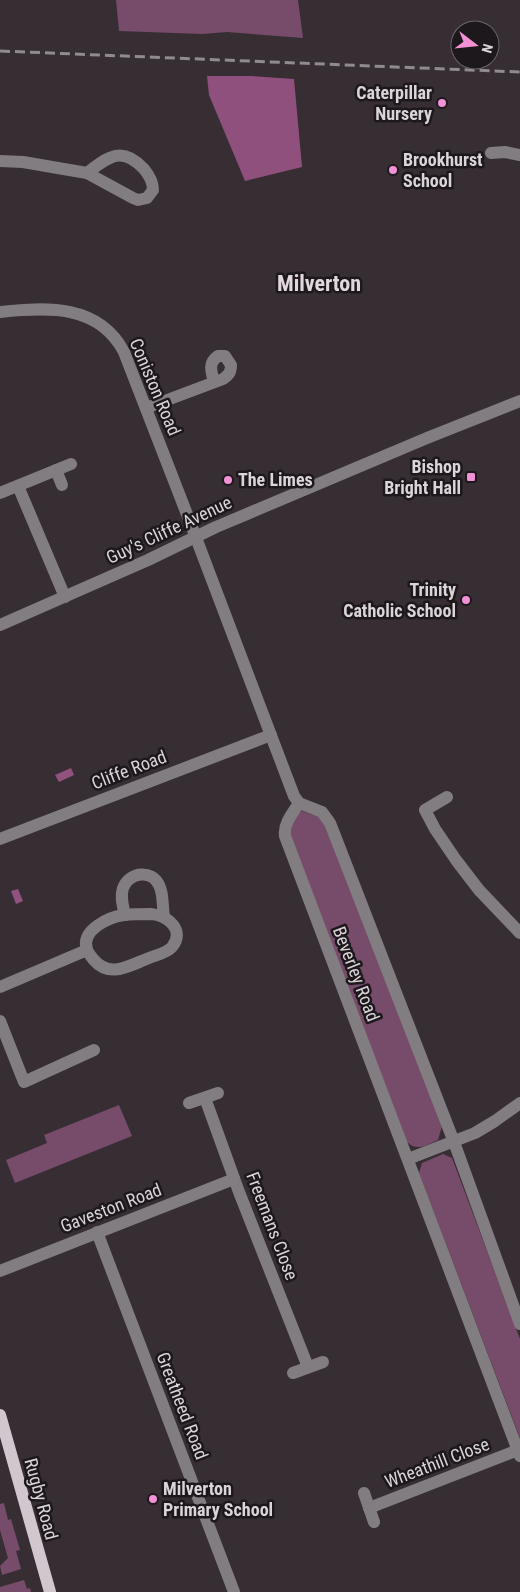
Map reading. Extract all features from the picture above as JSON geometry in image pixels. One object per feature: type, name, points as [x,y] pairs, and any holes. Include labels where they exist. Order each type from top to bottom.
[{"type":"main road","name":"Rugby Road","points":[[0,1415],[50,1592]]},
{"type":"street","points":[[490,153],[505,152],[520,155]]},
{"type":"street","points":[[0,161],[23,162],[87,173],[138,200],[147,198],[153,190],[151,178],[148,174],[136,161],[126,156],[109,157],[87,173]]},
{"type":"street","name":"Coniston Road","points":[[0,312],[35,310],[69,312],[86,316],[108,329],[118,342],[146,408],[196,537]]},
{"type":"street","points":[[146,408],[214,382]]},
{"type":"street","name":"Guy's Cliffe Avenue","points":[[0,625],[196,537],[216,526],[520,401]]},
{"type":"street","points":[[0,493],[71,464]]},
{"type":"street","points":[[56,470],[62,485]]},
{"type":"street","points":[[18,486],[65,597]]},
{"type":"street","points":[[196,537],[294,796],[299,803]]},
{"type":"street","name":"Cliffe Road","points":[[0,839],[271,735]]},
{"type":"street","points":[[447,797],[425,810],[435,829],[479,890],[520,933]]},
{"type":"street","name":"Beverley Road","points":[[519,1453],[285,836],[284,831],[287,823],[299,803],[317,810],[330,823],[454,1142],[520,1324]]},
{"type":"street","points":[[125,915],[122,897],[124,886],[133,876],[140,874],[150,876],[158,882],[162,893],[164,916]]},
{"type":"street","points":[[151,914],[164,916],[173,924],[177,934],[173,946],[164,952],[115,970],[105,969],[98,965],[87,950],[88,934],[110,919],[125,915],[151,914]]},
{"type":"street","points":[[0,987],[87,950]]},
{"type":"street","points":[[0,1021],[24,1082],[94,1050]]},
{"type":"street","points":[[190,1104],[218,1093]]},
{"type":"street","name":"Freemans Close","points":[[204,1098],[308,1367]]},
{"type":"street","points":[[408,1159],[486,1128],[520,1103]]},
{"type":"street","name":"Gaveston Road","points":[[0,1271],[234,1179]]},
{"type":"street","name":"Greatheed Road","points":[[97,1232],[234,1592]]},
{"type":"street","points":[[293,1373],[322,1362]]},
{"type":"street","name":"Wheathill Close","points":[[369,1508],[519,1453]]},
{"type":"street","name":"Wheathill Close","points":[[364,1493],[374,1522]]},
{"type":"shaded area","points":[[116,0],[298,0],[303,38],[227,32],[202,34],[119,31]]},
{"type":"shaded area","points":[[207,76],[251,76],[294,79],[302,167],[245,181],[209,95]]},
{"type":"shaded area","points":[[71,768],[74,775],[59,782],[55,775]]},
{"type":"shaded area","points":[[302,811],[319,817],[324,823],[442,1126],[438,1140],[426,1145],[415,1147],[407,1142],[289,832],[298,813]]},
{"type":"shaded area","points":[[18,889],[23,901],[16,904],[11,891]]},
{"type":"shaded area","points":[[119,1105],[132,1136],[15,1183],[6,1160],[47,1143],[44,1135]]},
{"type":"shaded area","points":[[443,1154],[452,1158],[520,1339],[520,1438],[419,1173],[422,1163]]},
{"type":"shaded area","points":[[4,1503],[8,1520],[11,1519],[20,1550],[16,1551],[21,1569],[2,1575],[0,1566],[8,1558],[0,1530],[0,1504]]},
{"type":"shaded area","points":[[24,1580],[27,1589],[30,1588],[31,1592],[0,1592],[0,1587]]},
{"type":"railway","points":[[0,51],[520,72]]},
{"type":"place","name":"Caterpillar Nursery","points":[[442,103]]},
{"type":"place","name":"Brookhurst School","points":[[393,170]]},
{"type":"place","name":"Bishop Bright Hall","points":[[471,477]]},
{"type":"place","name":"The Limes","points":[[228,480]]},
{"type":"place","name":"Trinity Catholic School","points":[[466,600]]},
{"type":"place","name":"Milverton Primary School","points":[[153,1499]]},
{"type":"district","name":"Milverton","points":[[319,283]]}]
